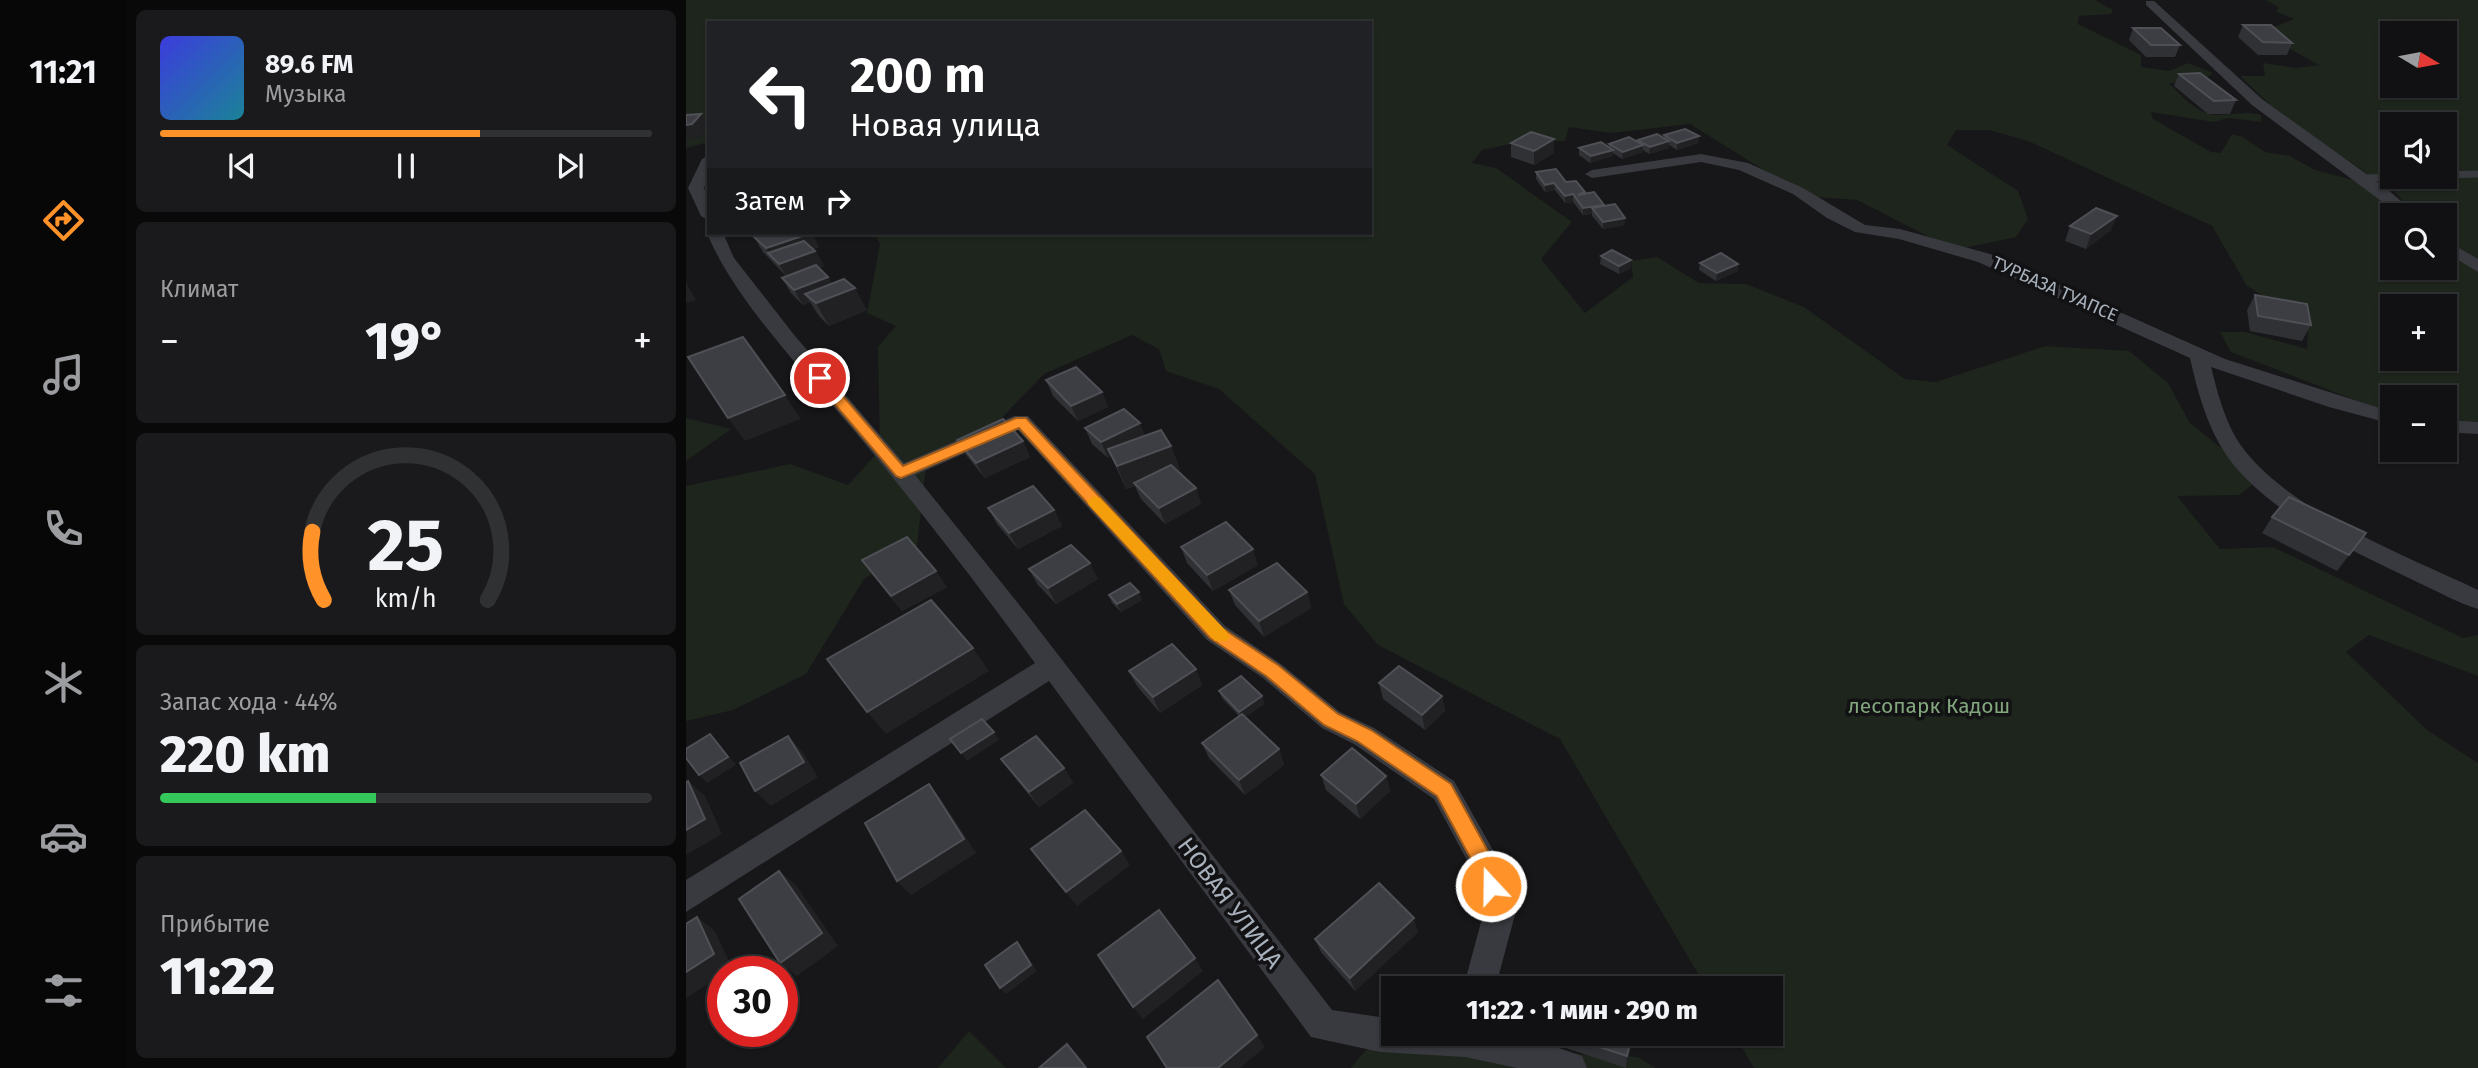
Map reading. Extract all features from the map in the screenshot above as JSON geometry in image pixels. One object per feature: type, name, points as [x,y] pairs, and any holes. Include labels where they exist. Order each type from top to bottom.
[{"type":"street","points":[[2150,3],[2257,102],[2394,203]]},
{"type":"street","points":[[1592,174],[1701,158],[1720,160]]},
{"type":"street","name":"ТУРБАЗА ТУАПСЕ","points":[[1720,160],[1743,166],[1798,191],[1833,215],[1861,229],[1900,234],[1984,258],[2199,354],[2336,403],[2380,415]]},
{"type":"street","points":[[707,163],[696,188],[707,212]]},
{"type":"street","name":"НОВАЯ УЛИЦА","points":[[717,235],[726,259],[788,340],[901,473],[1052,666],[1323,1025],[1381,1035]]},
{"type":"street","points":[[2457,253],[2478,267]]},
{"type":"street","points":[[2199,354],[2208,393],[2228,442],[2264,484],[2366,549],[2478,600]]},
{"type":"street","points":[[901,473],[1021,421],[1216,633],[1272,671],[1331,720],[1364,736],[1444,790],[1482,860],[1500,911],[1482,976]]},
{"type":"street","points":[[2457,427],[2478,428]]},
{"type":"street","points":[[686,897],[1052,666]]},
{"type":"street","name":"НОВАЯ УЛИЦА","points":[[1500,1046],[1570,1068]]},
{"type":"lane","points":[[2457,175],[2478,174]]},
{"type":"lane","points":[[2362,178],[2380,178]]},
{"type":"green space","name":"лесопарк Кадош","points":[[686,0],[2095,0],[2113,10],[2111,14],[2079,16],[2078,24],[2141,55],[2141,67],[2169,71],[2188,63],[2213,73],[2198,83],[2169,83],[2192,105],[2213,114],[2261,115],[2261,122],[2228,118],[2214,122],[2151,112],[2153,119],[2211,152],[2221,153],[2232,134],[2243,137],[2265,152],[2290,156],[2315,170],[2357,181],[2396,203],[2380,203],[2380,280],[2457,280],[2457,203],[2404,203],[2390,189],[2457,189],[2457,112],[2380,112],[2380,182],[2281,115],[2240,76],[2265,76],[2263,63],[2296,68],[2319,65],[2270,38],[2274,27],[2294,19],[2277,12],[2278,7],[2266,0],[2478,0],[2478,433],[2457,420],[2457,385],[2380,385],[2380,410],[2231,352],[2220,332],[2245,332],[2307,349],[2308,323],[2247,286],[2212,226],[2028,141],[1989,130],[1956,130],[1947,145],[2018,191],[2028,219],[2016,237],[1964,248],[1943,244],[1857,200],[1805,196],[1690,124],[1611,133],[1569,127],[1565,141],[1525,141],[1482,150],[1472,163],[1496,168],[1572,222],[1541,259],[1585,313],[1633,277],[1631,261],[1657,257],[1699,283],[1746,284],[1804,307],[1905,379],[1936,382],[2045,346],[2129,351],[2168,383],[2190,423],[2260,479],[2239,495],[2177,496],[2220,549],[2273,547],[2463,638],[2478,635],[2478,676],[2369,635],[2346,652],[2427,730],[2478,763],[2478,1068],[1754,1068],[1741,1046],[1783,1046],[1783,976],[1699,976],[1560,739],[1378,645],[1344,604],[1315,474],[1219,389],[1166,371],[1159,349],[1132,335],[1044,374],[994,426],[927,458],[917,546],[864,579],[806,674],[733,710],[686,721],[686,486],[790,464],[848,485],[880,450],[878,347],[896,326],[867,313],[880,244],[875,235],[1372,235],[1372,21],[707,21],[707,143],[686,148]]},
{"type":"green space","points":[[686,418],[731,429],[686,461]]},
{"type":"green space","points":[[969,1031],[1006,1068],[938,1068]]},
{"type":"green space","points":[[1371,1044],[1638,1057],[1656,1068],[1351,1068]]},
{"type":"building","points":[[2243,25],[2271,25],[2292,43],[2263,42]]},
{"type":"building","points":[[2133,28],[2161,28],[2180,45],[2151,45]]},
{"type":"building","points":[[2200,73],[2236,100],[2214,101],[2179,74]]},
{"type":"building","points":[[701,114],[692,124],[686,125],[686,115]]},
{"type":"building","points":[[1685,129],[1699,136],[1677,143],[1664,135]]},
{"type":"building","points":[[1531,132],[1554,139],[1534,151],[1511,143]]},
{"type":"building","points":[[1657,134],[1669,141],[1650,147],[1638,140]]},
{"type":"building","points":[[1629,137],[1643,145],[1623,152],[1609,144]]},
{"type":"building","points":[[1601,142],[1613,150],[1591,156],[1579,148]]},
{"type":"building","points":[[1556,169],[1566,182],[1576,181],[1585,192],[1578,195],[1594,192],[1604,205],[1583,208],[1573,194],[1565,196],[1554,183],[1545,185],[1536,172]]},
{"type":"building","points":[[1615,204],[1625,218],[1603,222],[1592,208]]},
{"type":"building","points":[[2096,208],[2117,216],[2091,234],[2070,226]]},
{"type":"building","points":[[760,235],[805,235],[766,248],[754,237]]},
{"type":"building","points":[[804,241],[815,251],[779,264],[768,253]]},
{"type":"building","points":[[1612,250],[1631,260],[1619,266],[1601,256]]},
{"type":"building","points":[[1721,253],[1738,264],[1717,273],[1700,263]]},
{"type":"building","points":[[816,265],[828,277],[794,290],[782,278]]},
{"type":"building","points":[[844,279],[855,288],[816,303],[805,294]]},
{"type":"building","points":[[2255,295],[2307,304],[2311,325],[2258,316]]},
{"type":"building","points":[[743,337],[785,395],[728,418],[688,357]]},
{"type":"building","points":[[1076,367],[1102,392],[1071,406],[1046,380]]},
{"type":"building","points":[[1124,409],[1140,423],[1101,442],[1085,428]]},
{"type":"building","points":[[1003,419],[1023,441],[976,463],[957,440]]},
{"type":"building","points":[[1161,430],[1171,446],[1117,466],[1108,449]]},
{"type":"building","points":[[1171,465],[1196,488],[1159,508],[1134,483]]},
{"type":"building","points":[[1033,486],[1054,510],[1009,533],[988,508]]},
{"type":"building","points":[[2289,497],[2366,533],[2349,555],[2272,517]]},
{"type":"building","points":[[1226,522],[1253,549],[1207,575],[1181,547]]},
{"type":"building","points":[[907,537],[936,571],[891,596],[862,560]]},
{"type":"building","points":[[1071,545],[1090,563],[1048,588],[1029,569]]},
{"type":"building","points":[[1277,563],[1307,592],[1259,621],[1229,590]]},
{"type":"building","points":[[1130,583],[1139,592],[1117,604],[1109,595]]},
{"type":"building","points":[[931,600],[973,648],[867,712],[827,659]]},
{"type":"building","points":[[1172,644],[1196,669],[1153,697],[1129,671]]},
{"type":"building","points":[[1399,666],[1442,696],[1422,715],[1379,683]]},
{"type":"building","points":[[1241,676],[1262,696],[1239,712],[1219,691]]},
{"type":"building","points":[[1242,714],[1279,749],[1239,780],[1202,743]]},
{"type":"building","points":[[982,719],[994,732],[961,753],[950,739]]},
{"type":"building","points":[[710,734],[728,757],[699,775],[686,758],[686,749]]},
{"type":"building","points":[[788,736],[804,762],[755,791],[740,763]]},
{"type":"building","points":[[1036,736],[1064,768],[1029,792],[1001,759]]},
{"type":"building","points":[[1352,748],[1386,776],[1356,804],[1321,775]]},
{"type":"building","points":[[688,781],[705,819],[686,830],[686,782]]},
{"type":"building","points":[[929,784],[964,839],[897,881],[865,823]]},
{"type":"building","points":[[1085,810],[1121,851],[1066,892],[1031,849]]},
{"type":"building","points":[[779,871],[822,933],[790,956],[776,956],[739,899]]},
{"type":"building","points":[[1379,883],[1414,918],[1350,978],[1315,939]]},
{"type":"building","points":[[1159,910],[1195,958],[1133,1007],[1098,955]]},
{"type":"building","points":[[697,917],[714,954],[707,956],[686,972],[686,924]]},
{"type":"building","points":[[1017,942],[1031,965],[1000,988],[985,965]]},
{"type":"building","points":[[1218,980],[1257,1035],[1218,1068],[1167,1068],[1147,1037]]},
{"type":"building","points":[[1067,1044],[1086,1068],[1039,1068]]},
{"type":"building","points":[[1596,1046],[1629,1046],[1627,1056]]},
{"type":"slow traffic","points":[[1094,501],[1221,637]]},
{"type":"route","points":[[820,378],[901,473],[1021,421],[1216,633],[1272,671],[1331,720],[1364,736],[1444,790],[1482,860],[1491,886]]}]
